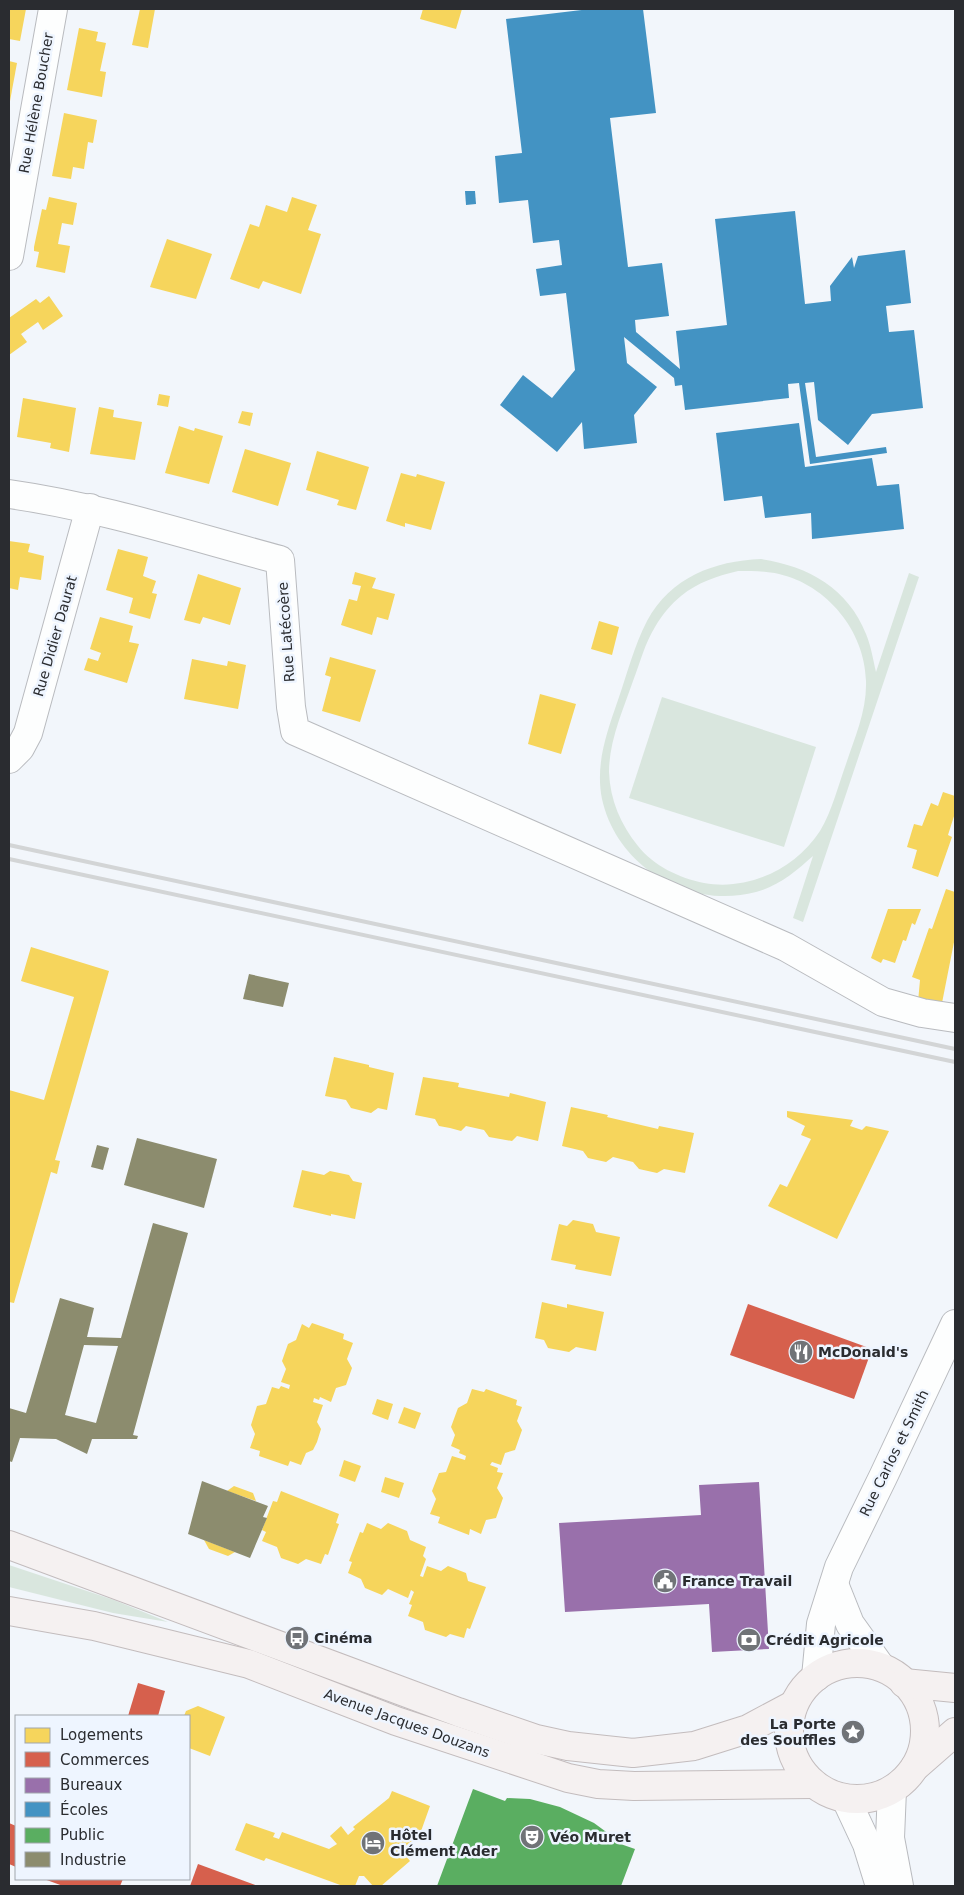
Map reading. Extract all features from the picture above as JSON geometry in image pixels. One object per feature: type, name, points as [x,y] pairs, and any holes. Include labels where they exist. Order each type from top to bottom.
[{"type":"main road","name":"Avenue Jacques Douzans","points":[[9,1545],[458,1712],[536,1739],[568,1746],[633,1753],[694,1746],[748,1729],[793,1706]]},
{"type":"main road","name":"Avenue Jacques Douzans","points":[[9,1610],[94,1626],[249,1664],[396,1721],[568,1778],[598,1784],[634,1786],[813,1784]]},
{"type":"main road","points":[[915,1767],[922,1752],[925,1736],[924,1720],[920,1704],[912,1690],[894,1674],[880,1666],[856,1662],[840,1664],[825,1670],[801,1691],[789,1719],[788,1734],[790,1748],[799,1768],[813,1784],[833,1795],[846,1799],[862,1800],[878,1797],[892,1790],[955,1732]]},
{"type":"main road","points":[[904,1683],[955,1688]]},
{"type":"street","name":"Rue Hélène Boucher","points":[[9,256],[53,9]]},
{"type":"street","name":"Rue Latécoère","points":[[9,494],[90,508],[280,560],[291,707],[295,731],[786,947],[883,1002],[922,1013],[955,1018]]},
{"type":"street","name":"Rue Didier Daurat","points":[[9,759],[20,748],[28,733],[90,508]]},
{"type":"street","name":"Rue Carlos et Smith","points":[[816,1677],[821,1624],[839,1566],[884,1477],[955,1324]]},
{"type":"street","points":[[834,1584],[850,1624],[880,1666]]},
{"type":"street","points":[[892,1790],[890,1838],[899,1886]]},
{"type":"street","points":[[846,1799],[867,1844],[880,1886]]},
{"type":"shaded area","points":[[761,559],[795,567],[824,582],[837,592],[849,604],[858,618],[868,639],[876,672],[909,573],[919,577],[803,922],[793,918],[813,856],[780,882],[756,892],[731,896],[706,895],[682,888],[660,878],[640,863],[623,845],[610,823],[602,799],[600,773],[606,736],[634,650],[647,621],[668,593],[695,574],[727,563]],"holes":[[[738,571],[759,571],[779,574],[813,588],[827,600],[851,628],[859,645],[864,662],[866,692],[857,734],[831,807],[820,831],[798,856],[770,874],[738,884],[721,885],[685,878],[659,865],[644,853],[626,830],[618,812],[614,802],[609,772],[611,749],[617,726],[651,633],[670,606],[687,591],[715,577]]]},
{"type":"shaded area","points":[[662,697],[816,747],[784,847],[629,798]]},
{"type":"shaded area","points":[[9,1565],[114,1600],[168,1622],[113,1613],[9,1587]]},
{"type":"building: Logements","points":[[9,9],[26,9],[20,41],[9,39]]},
{"type":"building: Logements","points":[[140,9],[155,9],[148,48],[132,45]]},
{"type":"building: Logements","points":[[423,9],[462,9],[456,29],[420,19]]},
{"type":"building: Logements","points":[[79,28],[98,32],[96,41],[106,43],[100,71],[106,72],[102,97],[67,90]]},
{"type":"building: Logements","points":[[9,61],[17,63],[10,101],[9,101]]},
{"type":"building: Logements","points":[[64,113],[97,120],[93,143],[88,142],[84,169],[73,167],[71,179],[52,176]]},
{"type":"building: Logements","points":[[49,197],[77,203],[73,225],[62,223],[58,244],[70,246],[65,273],[36,267],[39,252],[34,251],[34,247],[42,209],[46,210]]},
{"type":"building: Logements","points":[[292,197],[317,205],[308,230],[321,234],[301,294],[263,281],[259,289],[230,279],[250,224],[259,227],[266,205],[287,212]]},
{"type":"building: Logements","points":[[167,239],[212,254],[196,299],[150,287]]},
{"type":"building: Logements","points":[[49,296],[63,316],[43,330],[38,322],[21,334],[27,342],[9,355],[9,318],[36,299],[40,303]]},
{"type":"building: Logements","points":[[159,394],[170,396],[168,407],[157,405]]},
{"type":"building: Logements","points":[[23,398],[76,408],[69,452],[50,448],[51,443],[17,437]]},
{"type":"building: Logements","points":[[99,407],[114,410],[113,417],[142,422],[135,460],[90,454]]},
{"type":"building: Logements","points":[[242,411],[253,413],[250,426],[238,423]]},
{"type":"building: Logements","points":[[179,426],[194,431],[195,428],[223,436],[209,484],[165,473]]},
{"type":"building: Logements","points":[[245,449],[291,463],[278,506],[232,492]]},
{"type":"building: Logements","points":[[317,451],[369,467],[356,510],[337,505],[339,500],[306,490]]},
{"type":"building: Logements","points":[[401,473],[416,477],[417,474],[445,482],[431,530],[405,523],[405,527],[386,521]]},
{"type":"building: Logements","points":[[9,541],[30,544],[28,552],[44,556],[41,580],[20,577],[18,590],[9,588]]},
{"type":"building: Logements","points":[[118,549],[148,557],[143,576],[156,581],[152,593],[157,594],[150,619],[129,613],[133,598],[106,590]]},
{"type":"building: Logements","points":[[355,572],[376,578],[372,588],[395,594],[388,620],[377,617],[372,635],[341,625],[349,599],[357,601],[361,586],[352,584]]},
{"type":"building: Logements","points":[[198,574],[241,588],[230,625],[203,617],[200,624],[184,620]]},
{"type":"building: Logements","points":[[100,617],[133,626],[129,642],[139,644],[127,683],[84,670],[88,658],[98,661],[101,653],[90,649]]},
{"type":"building: Logements","points":[[599,621],[619,627],[612,655],[591,649]]},
{"type":"building: Logements","points":[[330,657],[376,670],[360,722],[322,711],[331,677],[325,675]]},
{"type":"building: Logements","points":[[192,659],[227,666],[228,661],[246,665],[238,709],[184,699]]},
{"type":"building: Logements","points":[[540,694],[576,704],[561,754],[528,744]]},
{"type":"building: Logements","points":[[943,792],[955,796],[955,813],[948,835],[952,837],[938,877],[912,868],[917,850],[907,847],[914,824],[922,826],[931,803],[938,806]]},
{"type":"building: Logements","points":[[946,889],[955,892],[955,937],[941,1008],[918,1002],[920,980],[912,977],[929,928],[932,929]]},
{"type":"building: Logements","points":[[888,909],[921,909],[915,925],[912,923],[906,941],[903,940],[895,963],[883,959],[881,963],[871,958]]},
{"type":"building: Logements","points":[[31,947],[109,971],[55,1160],[60,1161],[57,1174],[51,1172],[14,1303],[9,1302],[9,1090],[44,1100],[74,997],[21,981]]},
{"type":"building: Logements","points":[[334,1057],[394,1073],[387,1110],[378,1108],[371,1113],[351,1108],[346,1100],[325,1096]]},
{"type":"building: Logements","points":[[423,1077],[459,1083],[458,1087],[509,1097],[510,1093],[546,1102],[538,1141],[517,1136],[512,1141],[489,1137],[484,1130],[466,1126],[461,1131],[439,1126],[435,1119],[415,1115]]},
{"type":"building: Logements","points":[[571,1107],[658,1129],[659,1126],[694,1133],[685,1173],[664,1169],[657,1173],[639,1169],[633,1162],[613,1157],[606,1162],[588,1158],[583,1151],[562,1146]]},
{"type":"building: Logements","points":[[787,1111],[853,1120],[850,1126],[862,1130],[866,1126],[889,1131],[837,1239],[768,1206],[780,1184],[787,1187],[811,1139],[801,1135],[805,1126],[787,1117]]},
{"type":"building: Logements","points":[[302,1170],[324,1175],[330,1171],[349,1175],[353,1181],[362,1183],[355,1219],[331,1214],[331,1216],[293,1207]]},
{"type":"building: Logements","points":[[573,1220],[593,1224],[596,1232],[620,1237],[611,1276],[575,1269],[576,1265],[551,1260],[559,1224],[567,1226]]},
{"type":"building: Logements","points":[[542,1302],[567,1308],[567,1304],[604,1312],[596,1351],[576,1347],[569,1352],[548,1348],[544,1340],[535,1338]]},
{"type":"building: Logements","points":[[312,1323],[344,1334],[343,1339],[353,1343],[347,1359],[352,1368],[346,1385],[336,1388],[331,1402],[320,1397],[319,1400],[314,1398],[313,1402],[323,1405],[317,1422],[321,1429],[317,1442],[313,1450],[306,1453],[301,1465],[290,1461],[288,1466],[259,1456],[260,1451],[250,1448],[255,1434],[251,1425],[257,1406],[266,1404],[272,1387],[279,1389],[281,1386],[289,1389],[290,1385],[281,1382],[286,1369],[282,1361],[288,1344],[296,1340],[302,1324],[309,1328]]},
{"type":"building: Logements","points":[[472,1389],[484,1392],[486,1389],[517,1400],[516,1405],[522,1407],[517,1421],[522,1430],[515,1450],[505,1453],[501,1465],[492,1462],[490,1465],[498,1468],[497,1472],[503,1473],[497,1488],[503,1498],[496,1518],[486,1520],[481,1534],[470,1529],[469,1535],[438,1523],[440,1517],[430,1514],[436,1499],[432,1491],[439,1473],[446,1472],[452,1456],[465,1460],[466,1456],[459,1453],[460,1450],[451,1446],[455,1435],[451,1427],[458,1408],[467,1403]]},
{"type":"building: Logements","points":[[377,1399],[393,1404],[388,1420],[372,1414]]},
{"type":"building: Logements","points":[[404,1407],[421,1413],[415,1429],[398,1423]]},
{"type":"building: Logements","points":[[344,1460],[361,1466],[355,1482],[339,1476]]},
{"type":"building: Logements","points":[[385,1477],[404,1483],[399,1498],[381,1492]]},
{"type":"building: Logements","points":[[234,1486],[253,1493],[256,1501],[227,1491]]},
{"type":"building: Logements","points":[[281,1491],[339,1514],[336,1523],[339,1524],[328,1555],[325,1554],[321,1564],[306,1559],[298,1564],[281,1558],[277,1547],[262,1541],[266,1532],[262,1530],[273,1501],[277,1502]]},
{"type":"building: Logements","points":[[367,1523],[381,1529],[388,1523],[407,1531],[410,1540],[426,1547],[423,1556],[426,1559],[420,1576],[423,1577],[427,1566],[441,1571],[448,1566],[466,1573],[468,1581],[486,1587],[470,1629],[467,1628],[464,1638],[450,1634],[446,1637],[425,1630],[423,1622],[408,1616],[412,1605],[409,1604],[414,1592],[411,1590],[408,1598],[388,1589],[382,1595],[365,1588],[361,1579],[348,1573],[352,1562],[349,1561],[360,1532],[363,1533]]},
{"type":"building: Logements","points":[[204,1540],[235,1552],[228,1556],[209,1549]]},
{"type":"building: Logements","points":[[198,1706],[225,1717],[210,1756],[190,1748],[190,1715],[184,1715],[186,1711]]},
{"type":"building: Logements","name":"Hôtel Clément Ader","points":[[392,1791],[430,1806],[420,1834],[401,1850],[410,1861],[381,1886],[373,1886],[364,1876],[359,1876],[355,1886],[343,1886],[266,1858],[264,1861],[235,1850],[246,1823],[275,1833],[273,1837],[279,1839],[282,1832],[329,1849],[337,1844],[330,1836],[341,1826],[348,1835],[355,1829],[353,1827],[389,1798]]},
{"type":"building: Commerces","name":"McDonald's","points":[[748,1304],[872,1349],[854,1399],[730,1355]]},
{"type":"building: Commerces","points":[[138,1683],[165,1691],[158,1715],[128,1715]]},
{"type":"building: Commerces","points":[[9,1823],[15,1826],[15,1867],[9,1864]]},
{"type":"building: Commerces","points":[[198,1864],[258,1886],[190,1886]]},
{"type":"building: Commerces","points":[[47,1880],[123,1880],[120,1886],[63,1886]]},
{"type":"building: Bureaux","points":[[759,1482],[769,1649],[712,1652],[709,1604],[565,1612],[559,1523],[701,1515],[699,1485]]},
{"type":"building: Écoles","points":[[590,9],[643,9],[656,113],[610,118],[628,267],[662,263],[669,316],[635,320],[636,332],[680,369],[676,331],[727,325],[715,219],[795,211],[805,304],[831,301],[830,286],[852,257],[854,268],[858,256],[905,250],[911,303],[886,306],[889,332],[914,330],[923,408],[872,414],[848,445],[818,420],[814,382],[805,383],[816,457],[886,447],[887,453],[810,464],[799,383],[788,384],[789,398],[685,410],[682,385],[675,386],[674,378],[624,337],[627,363],[657,387],[634,415],[637,443],[584,449],[582,422],[557,452],[500,405],[523,375],[552,398],[575,370],[566,293],[540,296],[536,269],[562,265],[559,240],[533,243],[528,200],[499,203],[495,156],[522,153],[506,19]]},
{"type":"building: Écoles","points":[[465,191],[475,191],[476,204],[466,205]]},
{"type":"building: Écoles","points":[[799,423],[805,467],[872,458],[877,486],[899,484],[904,529],[812,539],[811,513],[765,518],[762,496],[724,501],[716,433]]},
{"type":"building: Public","name":"Véo Muret","points":[[473,1789],[505,1801],[507,1798],[530,1799],[560,1807],[594,1823],[609,1834],[609,1840],[635,1849],[621,1886],[437,1886]]},
{"type":"building: Industrie","points":[[249,974],[289,983],[283,1007],[243,999]]},
{"type":"building: Industrie","points":[[137,1138],[217,1159],[204,1208],[124,1185]]},
{"type":"building: Industrie","points":[[97,1145],[109,1148],[103,1170],[91,1167]]},
{"type":"building: Industrie","points":[[153,1223],[188,1233],[133,1435],[138,1436],[137,1439],[92,1439],[87,1454],[56,1439],[20,1438],[12,1462],[9,1461],[9,1408],[26,1413],[60,1298],[94,1308],[87,1337],[121,1338]],"holes":[[[84,1345],[118,1346],[96,1423],[65,1415]]]},
{"type":"building: Industrie","points":[[202,1481],[268,1506],[263,1517],[267,1518],[250,1558],[188,1534]]},
{"type":"railway","points":[[9,845],[955,1049]]},
{"type":"railway","points":[[9,859],[955,1062]]},
{"type":"place","name":"McDonald's","points":[[801,1352]]},
{"type":"place","name":"France Travail","points":[[665,1581]]},
{"type":"place","name":"Cinéma","points":[[297,1638]]},
{"type":"place","name":"Crédit Agricole","points":[[749,1640]]},
{"type":"place","name":"La Porte des Souffles","points":[[853,1732]]},
{"type":"place","name":"Véo Muret","points":[[532,1837]]},
{"type":"place","name":"Hôtel Clément Ader","points":[[373,1843]]}]
